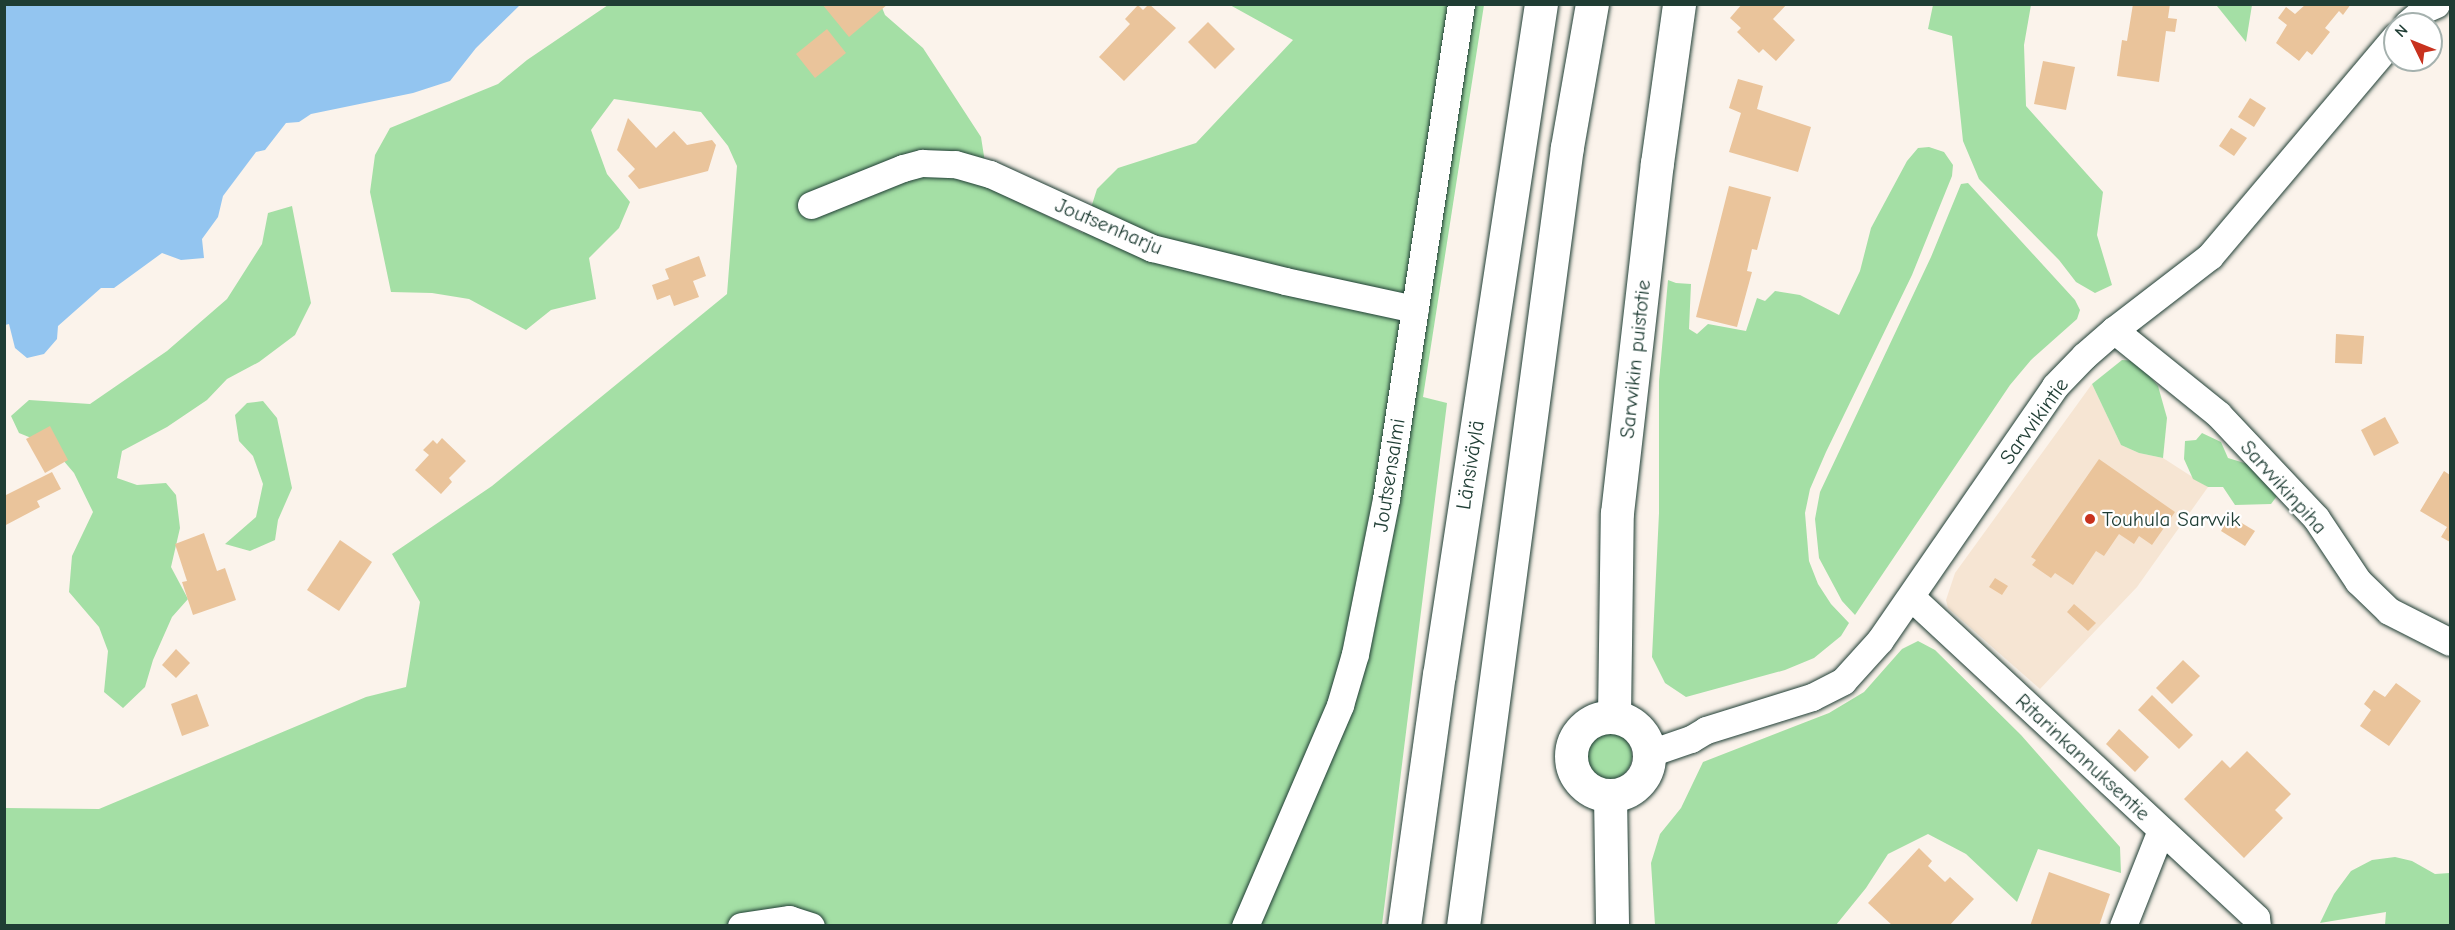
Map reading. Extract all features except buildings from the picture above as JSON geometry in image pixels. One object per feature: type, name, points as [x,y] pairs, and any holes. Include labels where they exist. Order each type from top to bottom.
[{"type":"main road","name":"Länsiväylä","points":[[1404,926],[1444,640],[1541,4]]},
{"type":"main road","points":[[1463,926],[1567,147],[1592,4]]},
{"type":"main road","name":"Sarvvikin puistotie","points":[[1614,716],[1617,513],[1657,163],[1679,4]]},
{"type":"main road","points":[[1614,716],[1625,719],[1642,732],[1650,753],[1645,775],[1639,784],[1630,790],[1610,795],[1600,794],[1583,784],[1572,765],[1571,754],[1573,743],[1585,725],[1594,720],[1614,716]]},
{"type":"main road","points":[[1610,795],[1612,926]]},
{"type":"street","points":[[2421,12],[2436,4]]},
{"type":"street","name":"Joutsensalmi","points":[[1245,926],[1340,705],[1356,654],[1386,499],[1457,6]]},
{"type":"street","name":"Sarvvikintie","points":[[1650,753],[1691,739],[1706,730],[1812,697],[1843,681],[1866,658],[1911,597],[2055,386],[2114,330],[2210,256],[2383,51]]},
{"type":"street","name":"Joutsenharju","points":[[811,205],[903,168],[922,163],[955,164],[990,174],[1152,248],[1285,281],[1415,309]]},
{"type":"street","name":"Sarvvikinpiha","points":[[2114,330],[2218,414],[2316,518],[2358,581],[2389,611],[2451,642]]},
{"type":"street","name":"Ritarinkannuksentie","points":[[1911,597],[2257,922]]},
{"type":"street","points":[[2123,926],[2161,830]]},
{"type":"street","points":[[741,926],[789,919],[811,926]]},
{"type":"shaded area","name":"Touhula Sarvvik","points":[[2092,384],[2121,445],[2139,453],[2163,458],[2208,487],[2137,587],[2040,689],[1948,608],[1946,600],[1955,573]]},
{"type":"green space","points":[[608,5],[881,5],[885,15],[923,48],[981,137],[989,188],[1083,233],[1097,189],[1118,168],[1196,143],[1293,40],[1230,5],[1484,5],[1423,397],[1447,403],[1382,925],[5,926],[5,808],[99,809],[366,697],[406,687],[420,602],[392,554],[492,486],[727,294],[737,166],[728,146],[701,112],[614,99],[591,130],[607,174],[630,202],[619,228],[589,258],[596,299],[551,310],[526,330],[469,299],[432,293],[391,292],[370,192],[375,155],[390,128],[498,84],[527,60]]},
{"type":"green space","points":[[1933,5],[2031,5],[2024,45],[2026,106],[2103,192],[2097,235],[2112,285],[2095,293],[2076,282],[2059,260],[1979,179],[1963,141],[1952,36],[1928,29]]},
{"type":"green space","points":[[2252,5],[2246,42],[2217,6]]},
{"type":"green space","points":[[1929,147],[1944,152],[1953,165],[1952,176],[1912,275],[1826,452],[1810,489],[1805,513],[1809,561],[1818,584],[1831,604],[1849,623],[1841,636],[1814,658],[1785,670],[1686,697],[1665,683],[1652,657],[1659,513],[1659,381],[1668,280],[1691,284],[1689,329],[1697,334],[1708,324],[1746,331],[1757,298],[1765,301],[1775,291],[1800,295],[1839,315],[1860,271],[1871,228],[1907,161],[1918,148]]},
{"type":"green space","points":[[1968,183],[2075,300],[2080,310],[2077,319],[2031,360],[2010,385],[1855,615],[1842,601],[1819,558],[1815,519],[1820,492],[1931,257],[1961,184]]},
{"type":"green space","points":[[292,206],[311,303],[295,335],[259,362],[227,379],[207,400],[167,427],[122,451],[117,478],[137,485],[166,483],[176,495],[180,528],[171,567],[188,599],[172,617],[153,660],[145,687],[123,708],[104,692],[108,651],[99,627],[69,592],[72,556],[93,512],[74,473],[51,446],[19,433],[11,416],[29,400],[90,404],[167,351],[227,299],[262,244],[268,213]]},
{"type":"green space","points":[[2122,360],[2137,361],[2158,386],[2167,418],[2163,458],[2139,453],[2121,445],[2092,384]]},
{"type":"green space","points":[[263,401],[277,418],[292,488],[278,520],[275,540],[250,551],[225,544],[256,517],[263,484],[253,456],[239,441],[235,415],[247,403]]},
{"type":"green space","points":[[2202,433],[2221,442],[2228,458],[2264,469],[2277,496],[2271,504],[2235,505],[2223,487],[2208,487],[2193,479],[2184,459],[2185,441],[2196,440]]},
{"type":"green space","points":[[1918,641],[1935,650],[2021,735],[2120,847],[2121,873],[2038,849],[2017,902],[1966,854],[1928,834],[1888,854],[1866,888],[1836,925],[1655,925],[1651,863],[1660,834],[1681,808],[1703,762],[1829,713],[1864,692],[1902,649]]},
{"type":"green space","points":[[1603,732],[1613,732],[1625,739],[1632,751],[1632,761],[1625,773],[1613,780],[1603,780],[1588,769],[1584,761],[1584,751],[1595,736]]},
{"type":"green space","points":[[2395,857],[2412,861],[2435,874],[2450,873],[2450,925],[2385,925],[2386,912],[2320,923],[2334,894],[2351,871],[2372,860]]},
{"type":"water","points":[[5,4],[520,5],[476,48],[450,81],[413,93],[311,114],[299,122],[286,123],[265,150],[256,152],[223,196],[218,217],[202,239],[204,258],[181,260],[162,253],[114,288],[101,288],[58,326],[57,339],[44,354],[27,358],[15,348],[9,324],[5,325]]},
{"type":"place","name":"Touhula Sarvvik","points":[[2090,519]]}]
